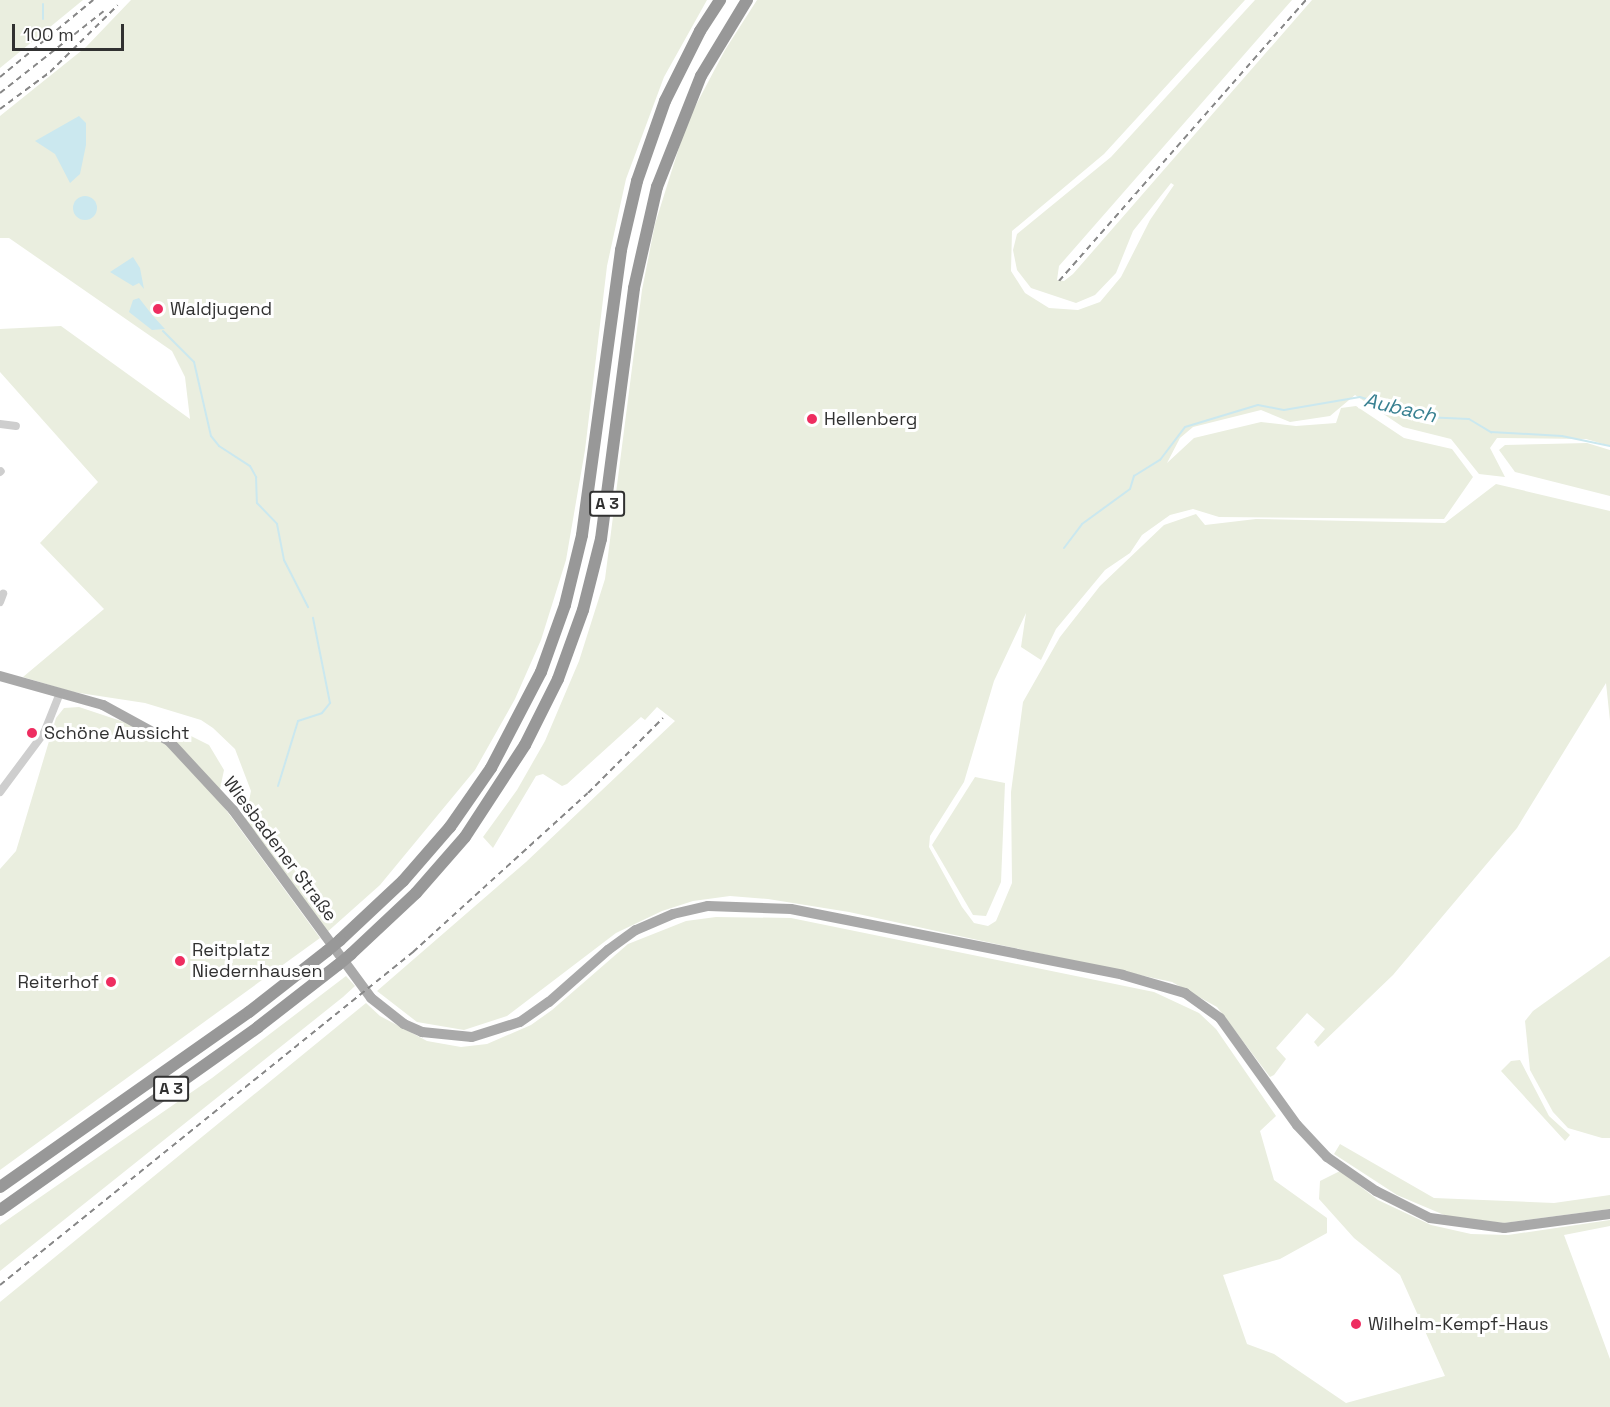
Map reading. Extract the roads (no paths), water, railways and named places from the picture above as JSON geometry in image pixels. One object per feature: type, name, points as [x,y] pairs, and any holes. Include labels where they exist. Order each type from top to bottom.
[{"type":"highway","name":"A 3","points":[[0,1187],[249,1012],[340,940],[403,881],[464,808],[509,737],[541,672],[565,605],[582,535],[620,261],[637,181],[665,101],[700,31],[720,0]]},
{"type":"highway","name":"A 3","points":[[1,1209],[258,1027],[351,954],[416,893],[465,837],[521,753],[558,679],[583,610],[601,538],[634,288],[657,187],[697,84],[747,0]]},
{"type":"main road","name":"Wiesbadener Straße","points":[[0,676],[116,711],[169,741],[233,810],[360,985],[398,1020],[422,1032],[447,1037],[472,1037],[520,1022],[549,1002],[617,943],[673,914],[717,906],[791,909],[1123,975],[1185,993],[1220,1018],[1297,1125],[1327,1157],[1376,1191],[1431,1218],[1504,1228],[1610,1214]]},
{"type":"street","points":[[0,424],[16,426]]},
{"type":"street","points":[[0,792],[46,730],[60,693]]},
{"type":"water","points":[[79,116],[86,123],[86,145],[80,174],[70,183],[55,154],[35,141]]},
{"type":"water","points":[[85,196],[94,199],[97,208],[94,217],[85,220],[76,217],[73,208],[76,199]]},
{"type":"water","points":[[133,257],[140,268],[144,289],[139,283],[133,286],[110,272]]},
{"type":"water","points":[[139,298],[165,329],[152,330],[129,312],[133,300]]},
{"type":"waterway","points":[[43,4],[43,19]]},
{"type":"waterway","points":[[163,331],[194,362],[211,436],[219,446],[250,466],[256,477],[257,503],[277,524],[284,560],[308,607]]},
{"type":"waterway","name":"Aubach","points":[[1064,548],[1082,524],[1130,489],[1134,476],[1160,460],[1185,427],[1258,405],[1284,410],[1360,397],[1423,417],[1469,419],[1491,432],[1562,436],[1610,446]]},
{"type":"waterway","points":[[278,786],[298,721],[322,713],[330,703],[313,618]]},
{"type":"railway","points":[[0,77],[93,0]]},
{"type":"railway","points":[[1059,281],[1306,0]]},
{"type":"railway","points":[[0,109],[50,72],[118,5]]},
{"type":"railway","points":[[0,93],[104,11]]},
{"type":"railway","points":[[0,1285],[413,952],[588,793],[663,718]]},
{"type":"place","name":"Waldjugend","points":[[158,309]]},
{"type":"place","name":"Hellenberg","points":[[812,419]]},
{"type":"place","name":"Schöne Aussicht","points":[[32,733]]},
{"type":"place","name":"Reitplatz Niedernhausen","points":[[180,961]]},
{"type":"place","name":"Reiterhof","points":[[111,982]]},
{"type":"place","name":"Wilhelm-Kempf-Haus","points":[[1356,1324]]}]
